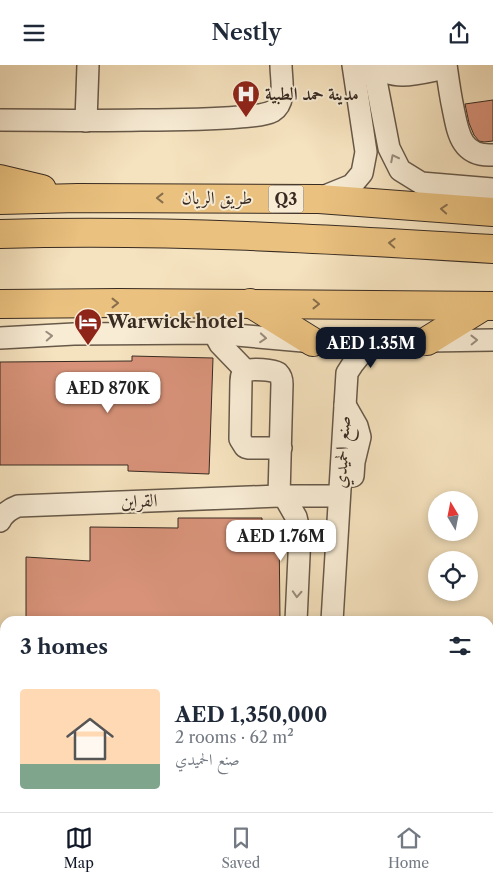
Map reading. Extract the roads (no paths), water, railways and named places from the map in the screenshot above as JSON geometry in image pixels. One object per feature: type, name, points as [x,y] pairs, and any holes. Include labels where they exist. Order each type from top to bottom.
[{"type":"highway","points":[[0,179],[78,198]]},
{"type":"highway","name":"طريق الريان","points":[[0,200],[78,198],[319,199],[493,212]]},
{"type":"highway","points":[[0,234],[204,234],[493,249]]},
{"type":"highway","points":[[0,250],[59,249],[204,234]]},
{"type":"highway","points":[[5,305],[250,303],[487,306]]},
{"type":"highway","points":[[250,303],[319,343]]},
{"type":"highway","points":[[427,341],[487,306]]},
{"type":"street","points":[[86,121],[88,65]]},
{"type":"street","points":[[0,120],[219,119],[262,114],[272,112],[279,105],[282,96],[281,65]]},
{"type":"street","points":[[319,199],[352,185],[362,173],[366,152],[353,65]]},
{"type":"street","points":[[374,65],[387,73],[396,75],[405,75],[446,66],[460,140],[468,149],[479,154],[493,155]]},
{"type":"street","points":[[374,65],[389,148],[400,170],[421,183],[493,189]]},
{"type":"street","points":[[214,333],[220,343],[246,371]]},
{"type":"street","points":[[0,338],[74,334],[214,333],[319,343],[373,344],[493,340]]},
{"type":"street","points":[[319,343],[342,362],[347,373]]},
{"type":"street","points":[[347,373],[362,351],[373,344]]},
{"type":"street","points":[[281,448],[249,448],[245,447],[240,439],[240,381],[246,371],[271,370],[281,377],[282,496],[296,517],[300,534],[296,616]]},
{"type":"street","name":"صنع الحميدي","points":[[332,616],[347,373]]},
{"type":"street","points":[[345,405],[358,426],[360,437],[354,461],[346,616]]},
{"type":"street","name":"القراين","points":[[3,510],[18,506],[282,496],[339,496]]},
{"type":"place","name":"مدينة حمد الطبية","points":[[246,118]]},
{"type":"place","name":"Warwick hotel","points":[[88,346]]}]
